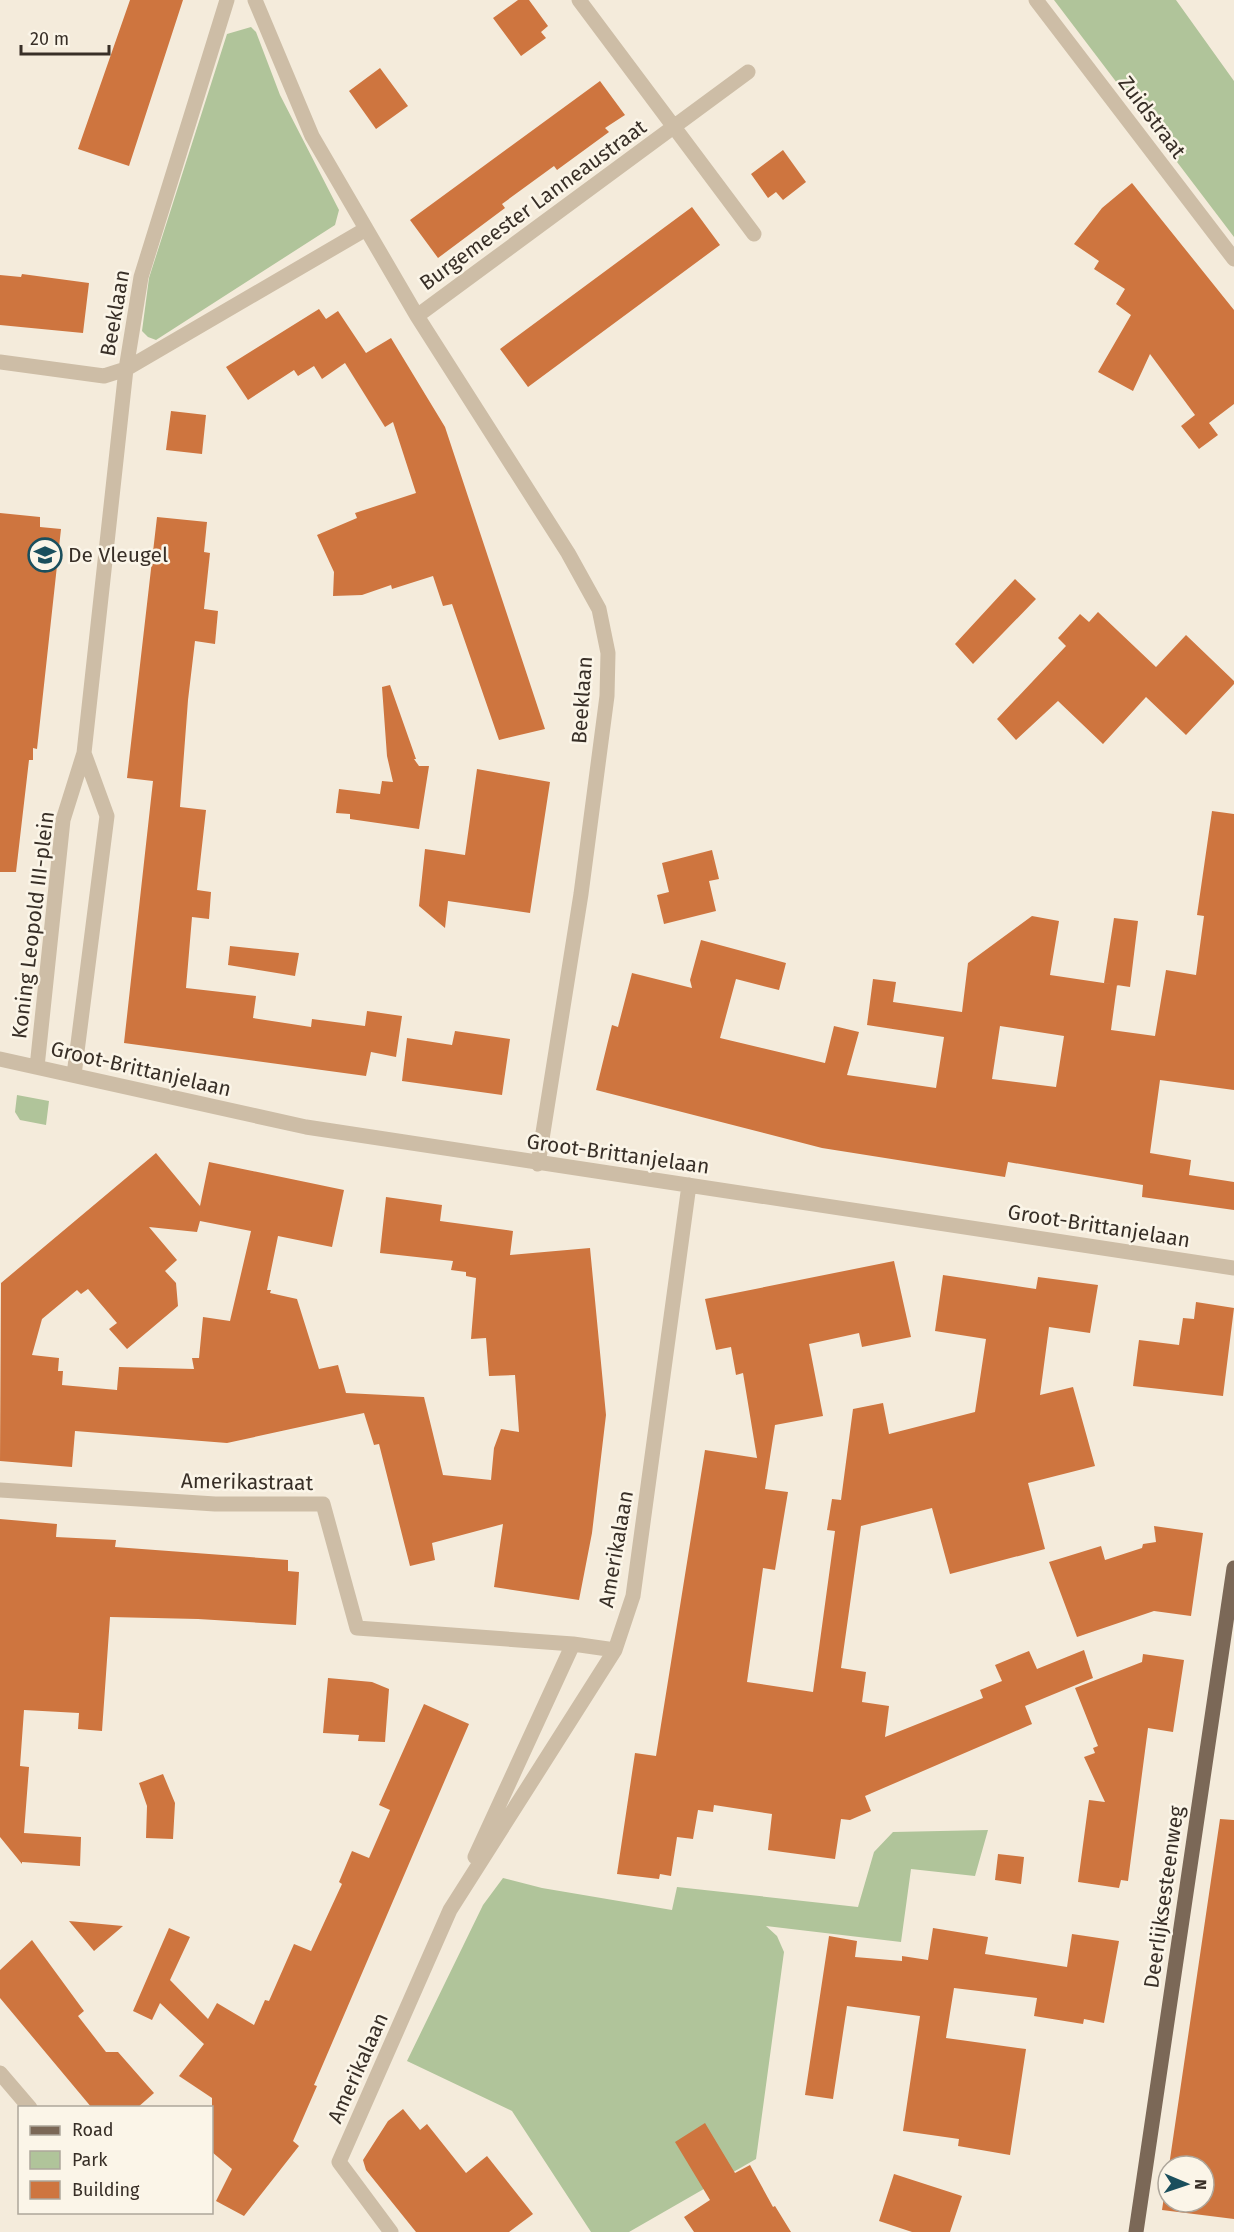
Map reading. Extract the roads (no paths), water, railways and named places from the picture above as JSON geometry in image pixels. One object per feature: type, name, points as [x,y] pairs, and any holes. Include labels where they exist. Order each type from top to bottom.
[{"type":"main road","name":"Deerlijksesteenweg","points":[[1136,2232],[1234,1568]]},
{"type":"street","name":"Beeklaan","points":[[126,369],[141,277],[227,0]]},
{"type":"street","name":"Beeklaan","points":[[255,0],[312,136],[417,316],[568,553],[598,609],[608,653],[607,696],[581,894],[538,1164]]},
{"type":"street","name":"Burgemeester Lanneaustraat","points":[[579,0],[754,234]]},
{"type":"street","name":"Zuidstraat","points":[[1036,0],[1234,259]]},
{"type":"street","name":"Burgemeester Lanneaustraat","points":[[417,316],[748,72]]},
{"type":"street","name":"Beeklaan","points":[[126,369],[366,229]]},
{"type":"street","points":[[0,362],[105,376],[126,369]]},
{"type":"street","name":"Koning Leopold III-plein","points":[[37,1067],[63,820],[84,753],[126,369]]},
{"type":"street","name":"Koning Leopold III-plein","points":[[74,1075],[107,816],[84,753]]},
{"type":"street","name":"Groot-Brittanjelaan","points":[[0,1059],[306,1127],[1234,1268]]},
{"type":"street","name":"Amerikalaan","points":[[450,1910],[615,1650],[633,1596],[689,1185]]},
{"type":"street","name":"Amerikastraat","points":[[0,1490],[215,1504],[323,1504],[357,1628],[573,1644],[615,1650]]},
{"type":"street","name":"Amerikalaan","points":[[392,2232],[339,2162],[450,1910],[573,1644]]},
{"type":"street","points":[[0,2073],[28,2106]]},
{"type":"place","name":"De Vleugel","points":[[45,555]]}]
